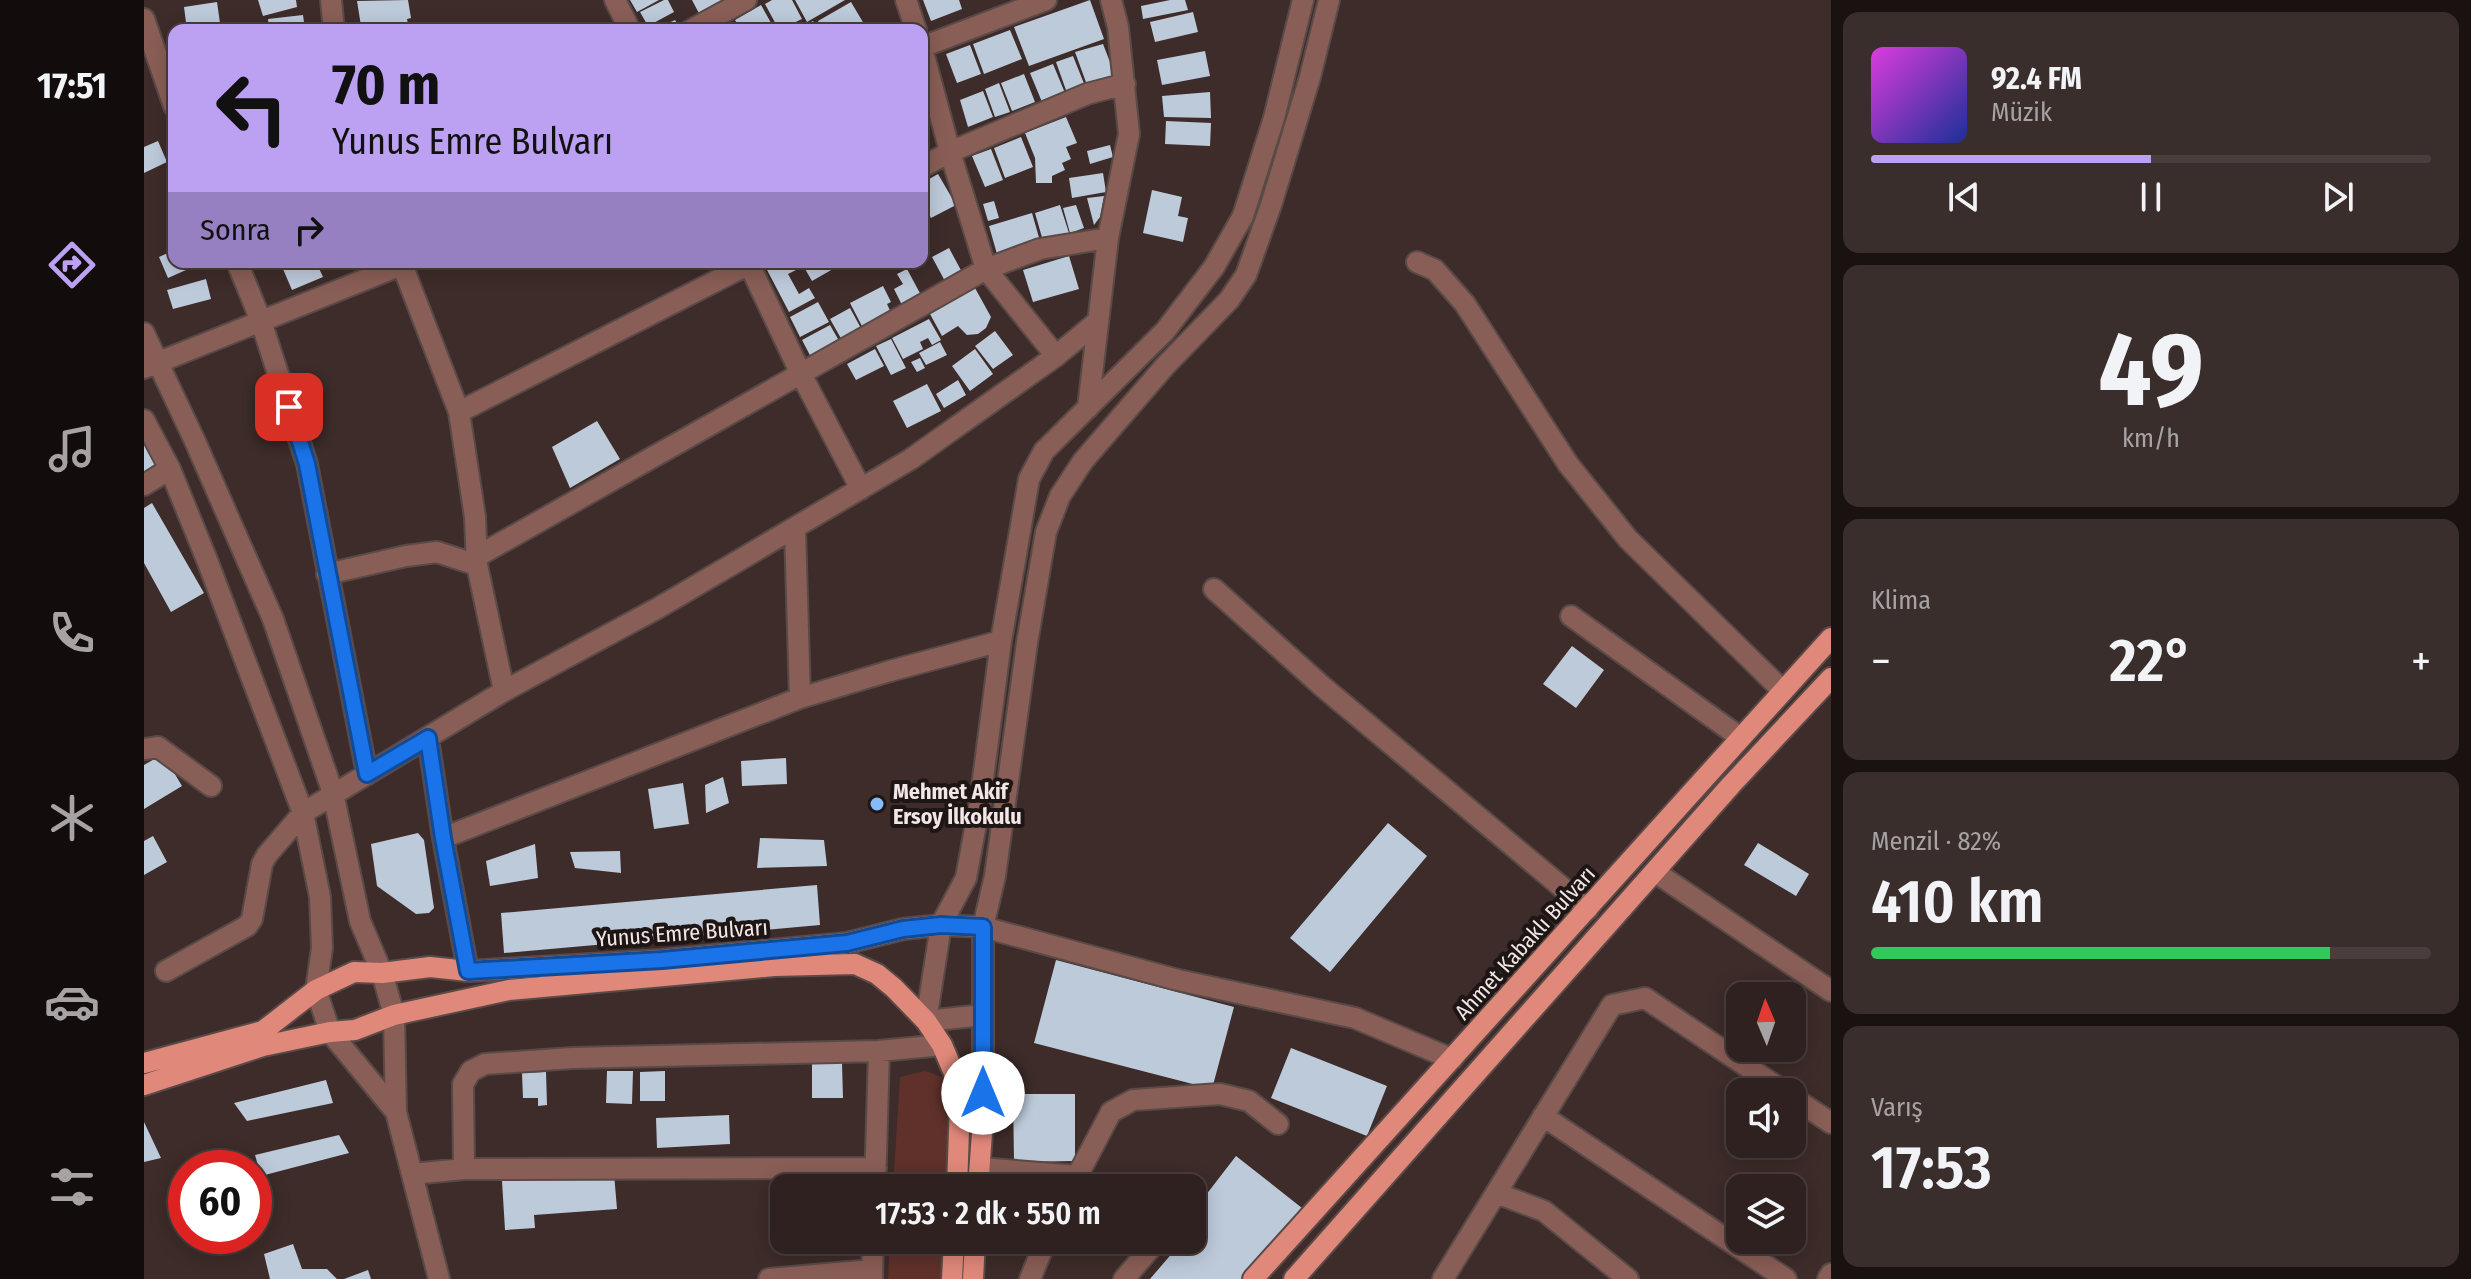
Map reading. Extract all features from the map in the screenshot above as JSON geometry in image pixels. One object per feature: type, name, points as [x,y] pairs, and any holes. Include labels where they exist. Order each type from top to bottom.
[{"type":"main road","name":"Ahmet Kabaklı Bulvarı","points":[[1253,1279],[1831,638]]},
{"type":"main road","points":[[1294,1279],[1738,777],[1831,678]]},
{"type":"main road","name":"Yunus Emre Bulvarı","points":[[144,1063],[263,1031],[316,990],[354,972],[382,973],[430,967],[468,971],[662,960],[847,943],[903,929],[941,925],[983,927]]},
{"type":"main road","points":[[979,1174],[983,1119],[983,927]]},
{"type":"main road","name":"Yunus Emre Bulvarı","points":[[144,1085],[263,1046],[355,1030],[394,1015],[509,990],[774,966],[855,964],[877,974],[913,1006],[942,1045],[954,1073],[960,1102],[957,1174]]},
{"type":"main road","points":[[952,1279],[953,1254]]},
{"type":"main road","points":[[973,1279],[974,1254]]},
{"type":"street","points":[[331,0],[333,24]]},
{"type":"street","points":[[615,0],[627,24]]},
{"type":"street","points":[[702,24],[746,0]]},
{"type":"street","points":[[906,0],[914,24]]},
{"type":"street","points":[[928,46],[1046,0]]},
{"type":"street","points":[[1088,408],[1108,238],[1129,134],[1118,27],[1111,0]]},
{"type":"street","points":[[983,1015],[926,1021],[941,925],[966,878],[1029,479],[1044,451],[1165,331],[1214,267],[1243,216],[1274,118],[1303,0]]},
{"type":"street","points":[[1329,0],[1306,91],[1246,275],[1229,300],[1165,366],[1083,461],[1060,496],[1046,532],[1027,643],[995,876],[983,927],[1178,980],[1355,1018],[1452,1059]]},
{"type":"street","points":[[144,19],[168,89]]},
{"type":"street","points":[[928,70],[986,269],[1056,356]]},
{"type":"street","points":[[928,164],[1087,94],[1125,84]]},
{"type":"street","points":[[327,574],[437,552],[477,561],[986,269],[1040,249],[1108,238]]},
{"type":"street","points":[[1417,262],[1435,270],[1465,304],[1568,464],[1628,539],[1783,691]]},
{"type":"street","points":[[239,268],[261,321],[307,464],[367,774]]},
{"type":"street","points":[[151,365],[392,268]]},
{"type":"street","points":[[406,268],[459,412],[475,517],[477,561],[504,691]]},
{"type":"street","points":[[459,412],[740,268]]},
{"type":"street","points":[[752,268],[801,374],[861,489]]},
{"type":"street","points":[[166,971],[247,926],[252,919],[262,864],[303,813],[504,691],[658,608],[911,459],[1056,356],[1097,322]]},
{"type":"street","points":[[144,333],[151,365],[273,619],[333,793],[360,921],[382,973],[394,1015],[396,1112],[439,1279]]},
{"type":"street","points":[[144,420],[170,469],[207,560],[303,813],[320,897],[322,948],[316,990],[330,1032],[396,1112]]},
{"type":"street","points":[[144,485],[170,469]]},
{"type":"street","points":[[795,529],[800,698]]},
{"type":"street","points":[[1214,589],[1323,687],[1588,909]]},
{"type":"street","points":[[1571,616],[1741,738]]},
{"type":"street","points":[[443,838],[800,698],[1001,641]]},
{"type":"street","points":[[428,738],[468,971]]},
{"type":"street","points":[[144,749],[158,747],[211,786]]},
{"type":"street","points":[[1655,872],[1829,984]]},
{"type":"street","points":[[1443,1279],[1612,1005],[1645,998],[1764,1078]]},
{"type":"street","points":[[464,1169],[463,1084],[471,1071],[485,1064],[572,1058],[879,1051],[942,1045]]},
{"type":"street","points":[[876,1174],[879,1051]]},
{"type":"street","points":[[1078,1174],[1111,1112],[1133,1100],[1220,1094],[1249,1101],[1278,1124]]},
{"type":"street","points":[[1806,1106],[1831,1123]]},
{"type":"street","points":[[1543,1116],[1786,1279]]},
{"type":"street","points":[[412,1174],[464,1169],[770,1176]]},
{"type":"street","points":[[1496,1193],[1544,1211],[1628,1279]]},
{"type":"street","points":[[769,1279],[872,1274],[873,1254]]},
{"type":"street","points":[[1030,1279],[1040,1254]]},
{"type":"street","points":[[1124,1279],[1146,1254]]},
{"type":"shaded area","points":[[925,1071],[943,1078],[948,1086],[953,1114],[951,1174],[894,1174],[900,1077]]},
{"type":"shaded area","points":[[889,1254],[946,1254],[945,1279],[888,1279]]},
{"type":"building","points":[[258,0],[296,0],[297,7],[263,16]]},
{"type":"building","points":[[408,0],[411,18],[407,19],[408,24],[361,24],[357,1]]},
{"type":"building","points":[[630,0],[659,0],[637,12]]},
{"type":"building","points":[[668,0],[674,12],[647,24],[640,12]]},
{"type":"building","points":[[692,0],[727,0],[702,19]]},
{"type":"building","points":[[772,0],[792,0],[802,19],[792,24],[776,24],[765,4]]},
{"type":"building","points":[[795,0],[845,0],[807,22]]},
{"type":"building","points":[[923,0],[959,0],[962,9],[931,21]]},
{"type":"building","points":[[1090,0],[1104,39],[1029,66],[1014,27]]},
{"type":"building","points":[[1185,0],[1188,10],[1143,19],[1141,6]]},
{"type":"building","points":[[217,2],[220,24],[186,24],[184,7]]},
{"type":"building","points":[[851,2],[864,24],[820,24],[818,21]]},
{"type":"building","points":[[761,5],[772,24],[737,24],[735,20]]},
{"type":"building","points":[[1193,12],[1198,32],[1155,42],[1150,22]]},
{"type":"building","points":[[303,15],[304,24],[268,24],[268,19]]},
{"type":"building","points":[[1010,30],[1022,59],[984,74],[973,44]]},
{"type":"building","points":[[1103,44],[1115,75],[1087,85],[1075,52]]},
{"type":"building","points":[[970,45],[981,74],[957,83],[946,54]]},
{"type":"building","points":[[1205,51],[1210,76],[1162,85],[1157,60]]},
{"type":"building","points":[[1073,56],[1085,86],[1067,93],[1056,62]]},
{"type":"building","points":[[1053,64],[1065,93],[1042,102],[1030,73]]},
{"type":"building","points":[[1024,74],[1035,102],[1012,111],[1001,83]]},
{"type":"building","points":[[999,83],[1010,112],[995,117],[985,89]]},
{"type":"building","points":[[983,91],[993,117],[968,127],[960,100]]},
{"type":"building","points":[[1210,92],[1211,118],[1164,117],[1162,96]]},
{"type":"building","points":[[1066,117],[1077,143],[1066,147],[1071,159],[1062,163],[1065,170],[1052,176],[1052,183],[1036,183],[1035,158],[1025,133]]},
{"type":"building","points":[[1166,121],[1211,123],[1210,146],[1165,144]]},
{"type":"building","points":[[1021,137],[1033,167],[1005,178],[994,148]]},
{"type":"building","points":[[158,141],[167,162],[144,173],[144,147]]},
{"type":"building","points":[[1110,145],[1113,157],[1090,164],[1087,151]]},
{"type":"building","points":[[991,149],[1003,180],[985,187],[972,156]]},
{"type":"building","points":[[1103,173],[1106,192],[1072,198],[1069,178]]},
{"type":"building","points":[[938,174],[956,205],[931,218],[928,212],[928,180]]},
{"type":"building","points":[[1152,190],[1182,197],[1178,216],[1188,218],[1183,242],[1143,233]]},
{"type":"building","points":[[1104,196],[1100,217],[1094,225],[1087,198]]},
{"type":"building","points":[[994,201],[999,218],[988,221],[983,204]]},
{"type":"building","points":[[1060,205],[1069,233],[1043,241],[1035,213]]},
{"type":"building","points":[[1076,205],[1084,228],[1070,233],[1063,208]]},
{"type":"building","points":[[1032,213],[1040,241],[997,254],[989,226]]},
{"type":"building","points":[[949,248],[963,274],[946,283],[932,257]]},
{"type":"building","points":[[168,253],[168,268],[190,268],[168,278],[159,257]]},
{"type":"building","points":[[1069,256],[1079,289],[1033,302],[1023,270]]},
{"type":"building","points":[[283,268],[319,268],[323,277],[292,290]]},
{"type":"building","points":[[766,268],[800,268],[788,274],[799,294],[809,288],[815,298],[789,312]]},
{"type":"building","points":[[804,268],[833,268],[833,269],[812,281]]},
{"type":"building","points":[[907,269],[922,297],[903,307],[894,289],[903,284],[897,274]]},
{"type":"building","points":[[206,279],[211,299],[173,309],[167,290]]},
{"type":"building","points":[[883,286],[891,302],[887,304],[892,315],[864,330],[850,303]]},
{"type":"building","points":[[975,288],[991,317],[986,328],[978,334],[967,335],[958,326],[942,336],[930,314]]},
{"type":"building","points":[[818,302],[829,322],[800,337],[790,317]]},
{"type":"building","points":[[850,308],[863,332],[843,342],[830,319]]},
{"type":"building","points":[[929,319],[941,340],[932,345],[928,338],[920,342],[923,349],[903,359],[892,338]]},
{"type":"building","points":[[830,325],[842,346],[813,361],[802,340]]},
{"type":"building","points":[[995,331],[1013,355],[993,369],[975,346]]},
{"type":"building","points":[[891,339],[906,368],[891,375],[876,346]]},
{"type":"building","points":[[940,342],[947,355],[926,365],[919,353]]},
{"type":"building","points":[[875,349],[884,366],[856,380],[847,364]]},
{"type":"building","points":[[975,349],[993,374],[970,391],[952,366]]},
{"type":"building","points":[[920,358],[925,368],[917,372],[911,362]]},
{"type":"building","points":[[958,380],[966,395],[944,408],[936,394]]},
{"type":"building","points":[[927,384],[941,411],[907,428],[893,401]]},
{"type":"building","points":[[597,421],[620,459],[570,488],[552,447]]},
{"type":"building","points":[[144,439],[159,461],[144,472]]},
{"type":"building","points":[[152,503],[204,593],[171,612],[144,563],[144,508]]},
{"type":"building","points":[[1572,646],[1604,670],[1576,708],[1543,684]]},
{"type":"building","points":[[163,754],[182,786],[144,809],[144,765]]},
{"type":"building","points":[[786,758],[787,784],[742,786],[741,761]]},
{"type":"building","points":[[723,777],[729,803],[706,813],[705,785]]},
{"type":"building","points":[[683,783],[689,824],[654,829],[648,789]]},
{"type":"building","points":[[1388,823],[1427,856],[1330,972],[1290,938]]},
{"type":"building","points":[[418,833],[424,840],[434,908],[429,913],[416,914],[377,886],[371,844]]},
{"type":"building","points":[[153,836],[167,862],[144,875],[144,841]]},
{"type":"building","points":[[760,838],[824,840],[827,866],[757,868]]},
{"type":"building","points":[[1758,843],[1809,874],[1796,896],[1744,865]]},
{"type":"building","points":[[535,844],[538,878],[490,886],[486,861]]},
{"type":"building","points":[[620,851],[621,873],[575,868],[570,852]]},
{"type":"building","points":[[817,885],[820,925],[504,953],[501,913]]},
{"type":"building","points":[[1056,960],[1234,1007],[1212,1089],[1034,1043]]},
{"type":"building","points":[[1291,1048],[1387,1086],[1367,1136],[1271,1098]]},
{"type":"building","points":[[842,1063],[843,1098],[812,1098],[812,1064]]},
{"type":"building","points":[[607,1071],[633,1071],[632,1104],[606,1103]]},
{"type":"building","points":[[665,1071],[665,1101],[640,1101],[640,1072]]},
{"type":"building","points":[[546,1072],[547,1105],[538,1106],[538,1098],[523,1098],[522,1073]]},
{"type":"building","points":[[326,1080],[333,1103],[247,1121],[234,1103]]},
{"type":"building","points":[[1013,1094],[1075,1094],[1075,1161],[1014,1162]]},
{"type":"building","points":[[729,1115],[730,1144],[657,1148],[656,1118]]},
{"type":"building","points":[[144,1122],[161,1158],[144,1162]]},
{"type":"building","points":[[339,1135],[349,1153],[272,1173],[272,1151]]},
{"type":"building","points":[[1236,1156],[1302,1208],[1243,1279],[1150,1279],[1171,1254],[1206,1254],[1206,1195]]},
{"type":"building","points":[[614,1173],[617,1209],[534,1215],[535,1228],[505,1230],[502,1181]]},
{"type":"building","points":[[293,1244],[302,1269],[327,1269],[337,1279],[270,1279],[264,1254],[272,1254],[272,1251]]},
{"type":"building","points":[[368,1270],[371,1279],[344,1279]]},
{"type":"place","name":"Mehmet Akif Ersoy İlkokulu","points":[[877,804]]},
{"type":"route","points":[[289,407],[307,464],[367,774],[428,738],[468,971],[662,960],[847,943],[903,929],[941,925],[983,927],[983,1093]]}]
